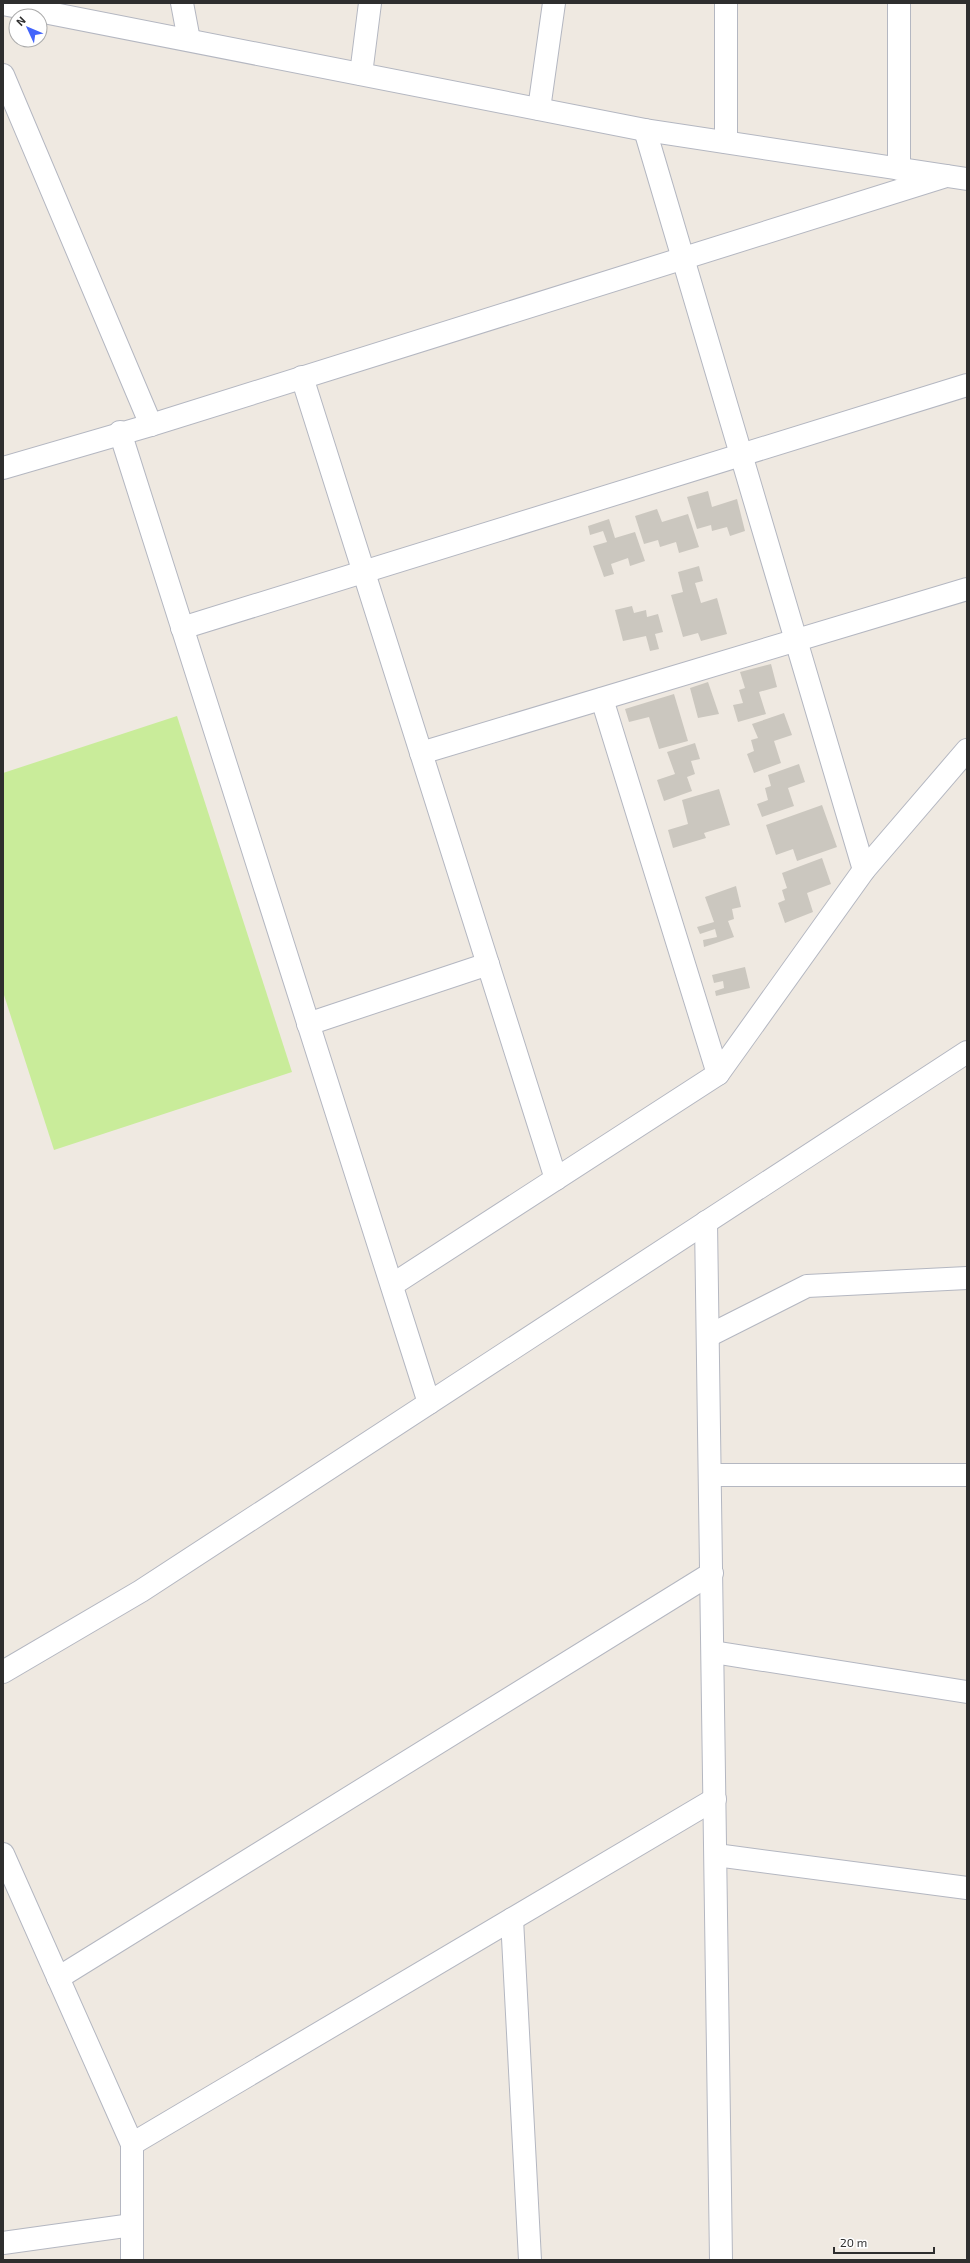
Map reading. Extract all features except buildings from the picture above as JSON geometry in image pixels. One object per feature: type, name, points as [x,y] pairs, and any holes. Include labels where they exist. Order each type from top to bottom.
[{"type":"street","points":[[182,3],[189,40]]},
{"type":"street","points":[[361,74],[370,3]]},
{"type":"street","points":[[539,109],[554,3]]},
{"type":"street","points":[[726,3],[726,142]]},
{"type":"street","points":[[898,168],[900,3]]},
{"type":"street","points":[[3,4],[645,130],[967,179]]},
{"type":"street","points":[[3,75],[151,425]]},
{"type":"street","points":[[645,130],[864,870]]},
{"type":"street","points":[[3,468],[120,432],[151,425],[946,176]]},
{"type":"street","points":[[302,378],[556,1179]]},
{"type":"street","points":[[182,628],[967,385]]},
{"type":"street","points":[[120,432],[430,1403]]},
{"type":"street","points":[[421,753],[967,590]]},
{"type":"street","points":[[602,698],[718,1074]]},
{"type":"street","points":[[392,1285],[718,1074],[864,870],[967,750]]},
{"type":"street","points":[[308,1024],[488,964]]},
{"type":"street","points":[[3,1672],[141,1591],[967,1052]]},
{"type":"street","points":[[706,1222],[721,2260]]},
{"type":"street","points":[[708,1336],[807,1286],[967,1278]]},
{"type":"street","points":[[710,1475],[967,1475]]},
{"type":"street","points":[[58,1978],[712,1573]]},
{"type":"street","points":[[713,1652],[967,1692]]},
{"type":"street","points":[[132,2144],[715,1799]]},
{"type":"street","points":[[3,1854],[132,2144],[132,2260]]},
{"type":"street","points":[[716,1855],[967,1888]]},
{"type":"street","points":[[512,1919],[530,2260]]},
{"type":"street","points":[[3,2243],[132,2225]]},
{"type":"green space","points":[[177,716],[292,1072],[54,1150],[3,992],[3,773]]}]
